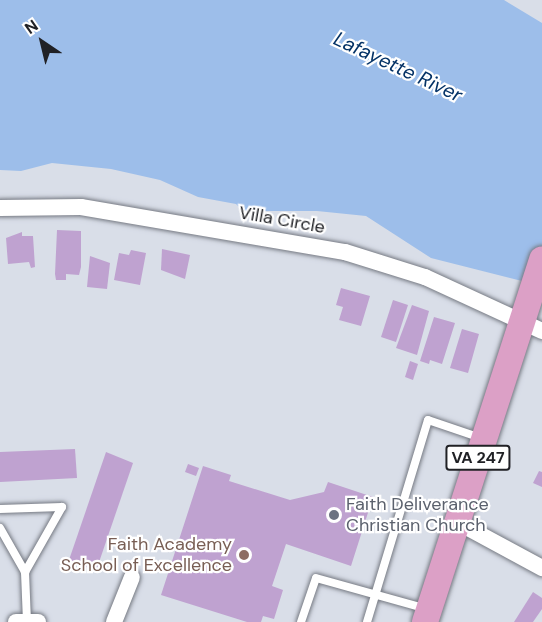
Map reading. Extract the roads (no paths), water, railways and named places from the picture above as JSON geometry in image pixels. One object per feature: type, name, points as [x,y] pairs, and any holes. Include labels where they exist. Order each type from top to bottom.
[{"type":"main road","name":"VA 247","points":[[427,616],[484,439],[532,326],[531,294],[542,259]]},
{"type":"street","name":"Villa Circle","points":[[0,208],[81,207],[345,252],[425,277],[532,326]]},
{"type":"street","points":[[457,522],[542,568]]},
{"type":"street","points":[[114,622],[132,578]]},
{"type":"street","points":[[16,622],[38,622]]},
{"type":"lane","points":[[367,622],[428,420],[484,439]]},
{"type":"lane","points":[[0,509],[62,507],[25,572]]},
{"type":"lane","points":[[0,528],[25,572],[27,621]]},
{"type":"lane","points":[[301,622],[316,578],[375,595],[427,616]]},
{"type":"water","name":"Lafayette River","points":[[0,0],[504,0],[542,23],[542,286],[431,258],[366,216],[317,211],[243,211],[236,204],[198,197],[160,180],[111,169],[52,163],[21,171],[0,170]]},
{"type":"place","name":"Faith Deliverance Christian Church","points":[[334,515]]},
{"type":"place","name":"Faith Academy School of Excellence","points":[[244,555]]}]
